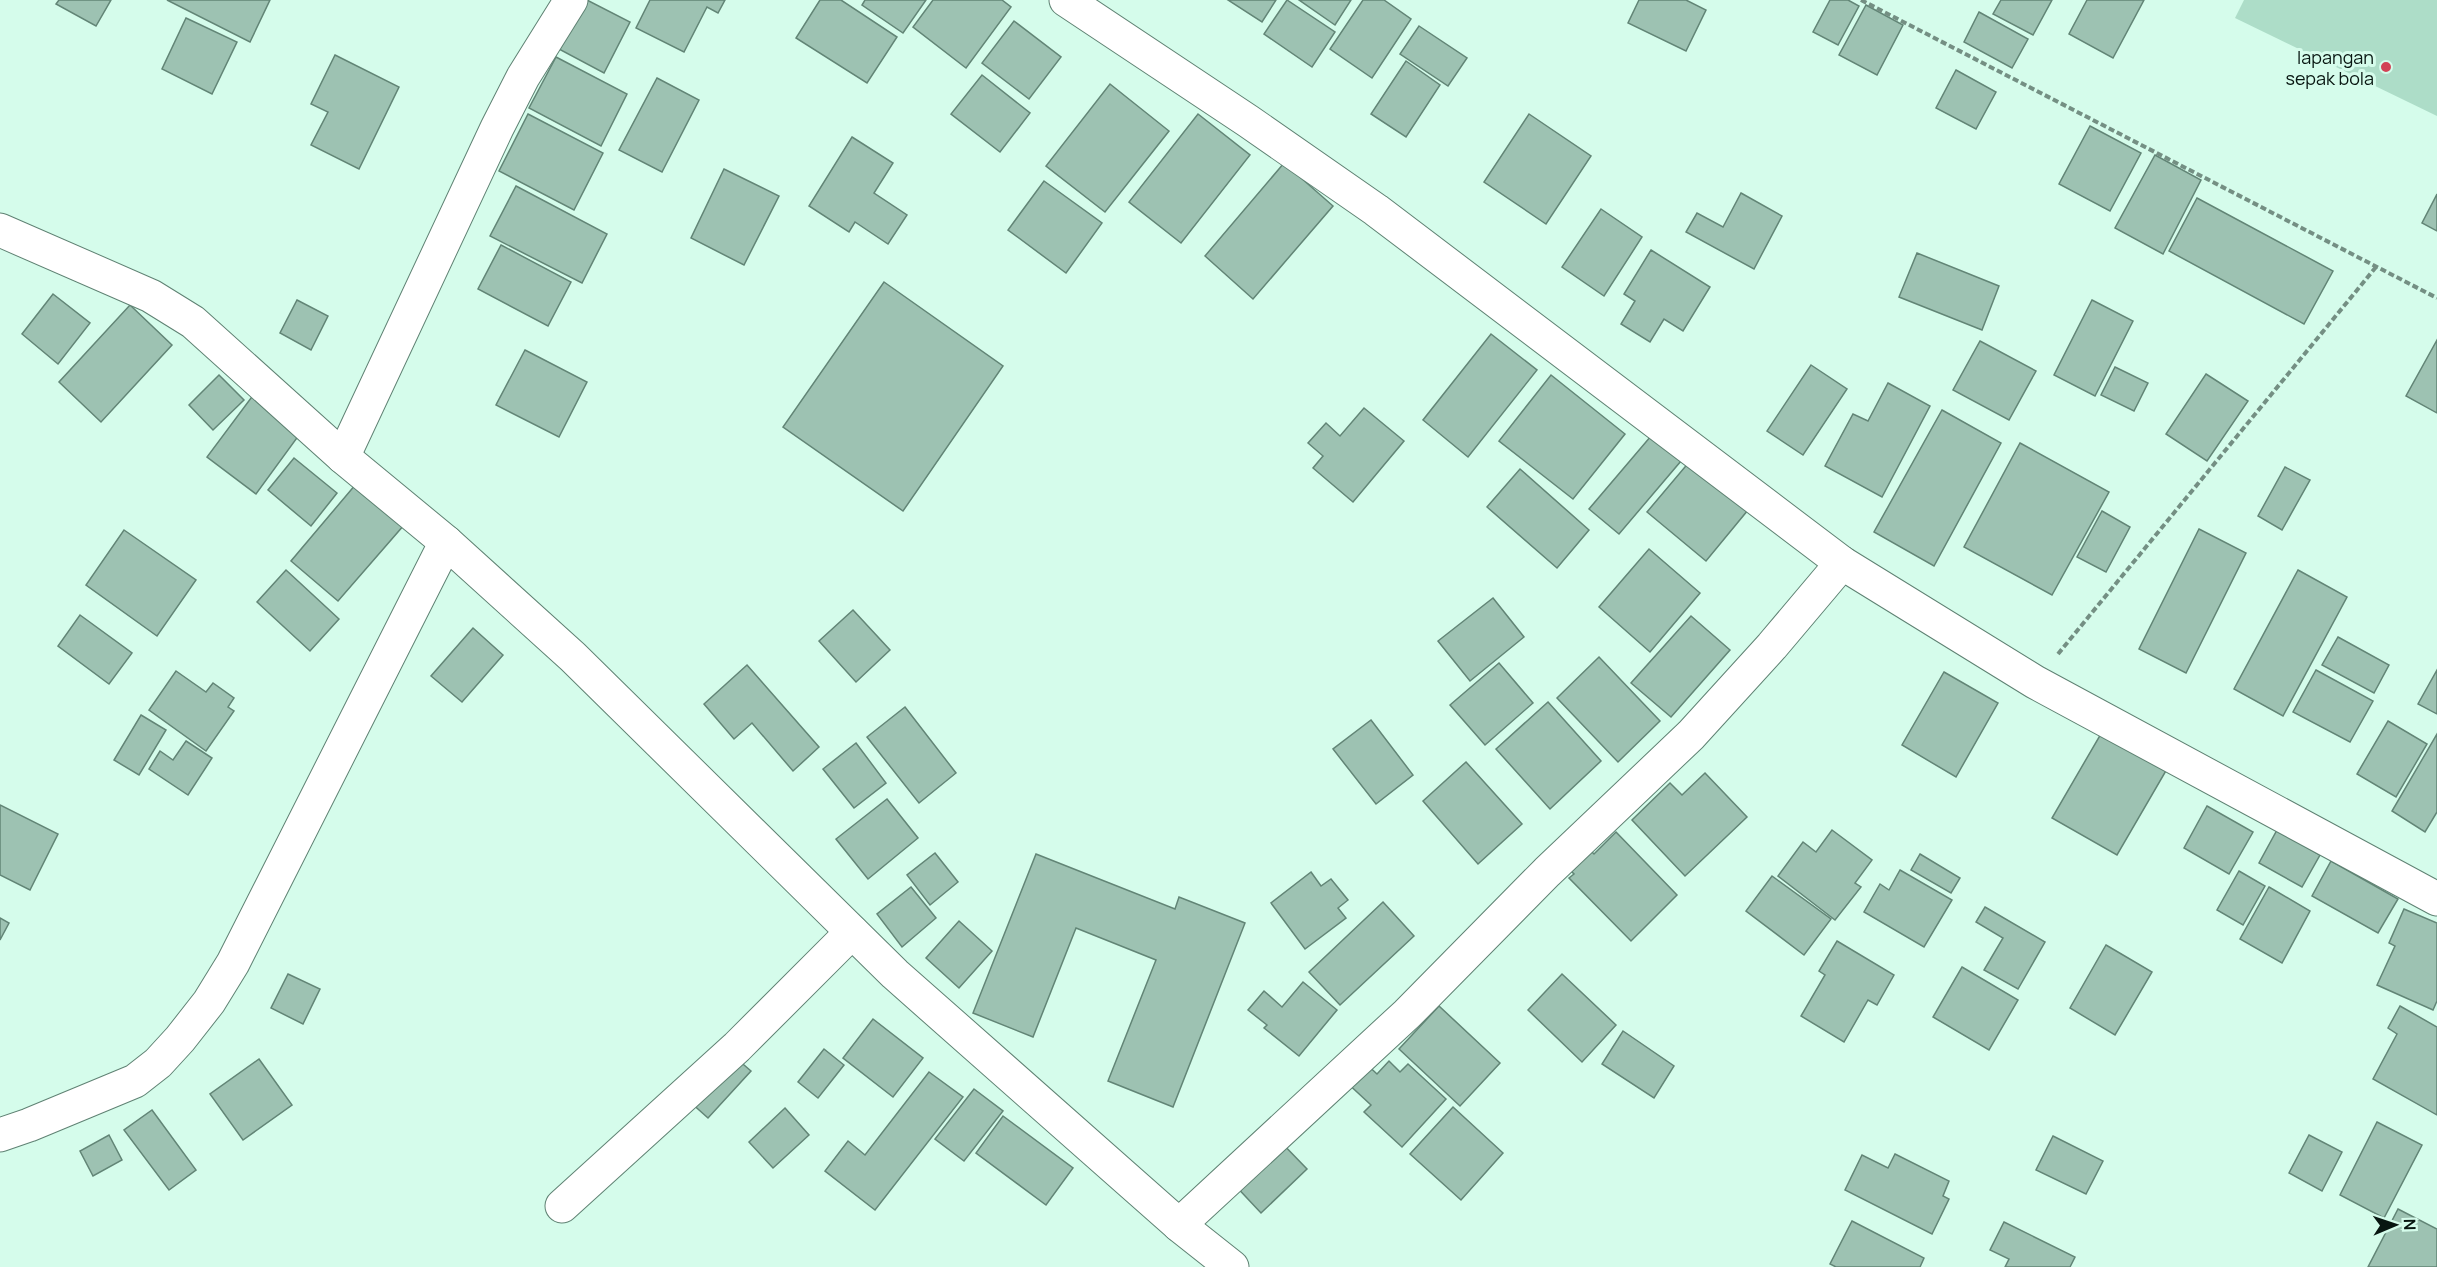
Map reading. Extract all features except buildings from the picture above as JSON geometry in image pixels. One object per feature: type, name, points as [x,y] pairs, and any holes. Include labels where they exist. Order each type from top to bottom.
[{"type":"street","points":[[343,457],[497,128],[529,68],[571,0]]},
{"type":"street","points":[[1066,0],[1248,121],[1376,210],[1842,563],[2035,682],[2437,899]]},
{"type":"street","points":[[0,230],[140,291],[193,322],[343,457],[446,542],[573,657],[894,974],[1179,1225],[1232,1267]]},
{"type":"street","points":[[0,1134],[29,1125],[135,1082],[165,1055],[209,1002],[233,963],[446,542]]},
{"type":"street","points":[[1179,1225],[1407,1014],[1547,872],[1690,735],[1772,646],[1842,563]]},
{"type":"street","points":[[562,1206],[737,1047],[852,932]]},
{"type":"path","points":[[1862,0],[2437,298]]},
{"type":"path","points":[[2035,682],[2376,267]]},
{"type":"green space","name":"lapangan sepak bola","points":[[2244,0],[2437,0],[2437,116],[2235,18]]},
{"type":"place","name":"lapangan sepak bola","points":[[2386,67]]}]
